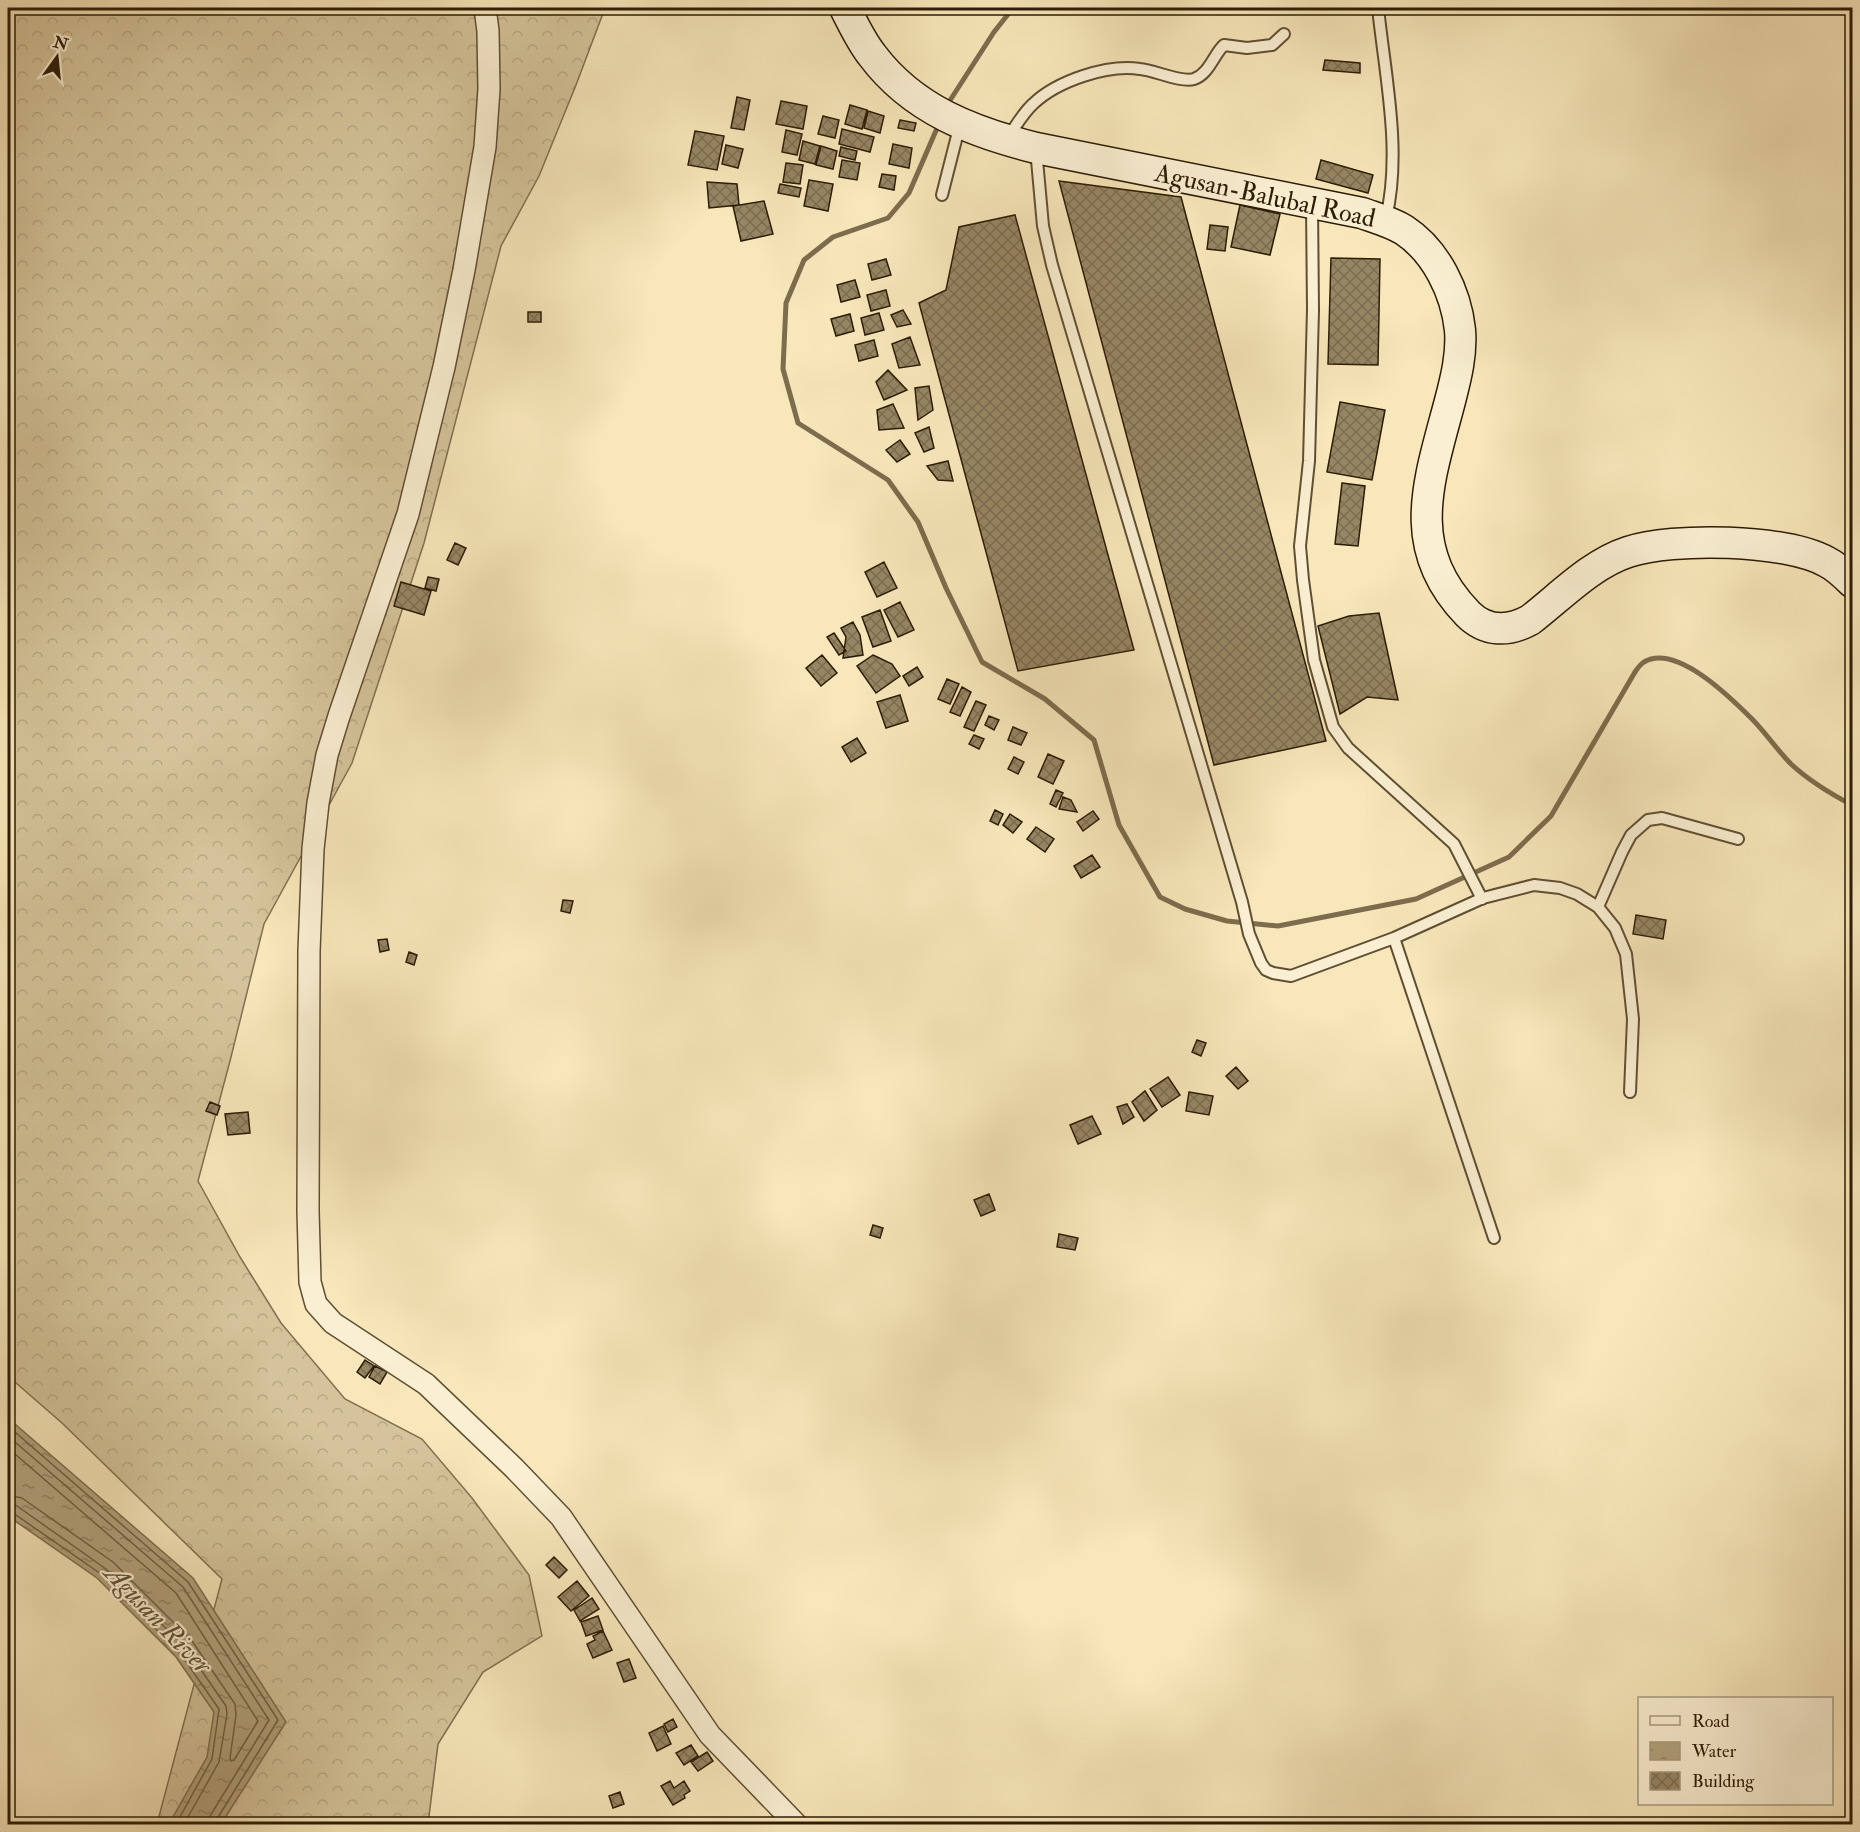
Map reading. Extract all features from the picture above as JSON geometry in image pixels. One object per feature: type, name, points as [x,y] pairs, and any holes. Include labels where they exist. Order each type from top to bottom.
[{"type":"main road","name":"Agusan-Balubal Road","points":[[845,8],[872,56],[900,85],[920,103],[960,124],[1036,148],[1362,213],[1404,230],[1423,245],[1434,259],[1449,289],[1460,329],[1457,372],[1427,496],[1428,545],[1435,566],[1447,589],[1477,623],[1491,628],[1507,629],[1520,626],[1610,560],[1628,552],[1671,543],[1775,547],[1802,552],[1827,562],[1852,582]]},
{"type":"street","points":[[485,8],[488,31],[489,89],[485,147],[458,302],[408,514],[327,754],[318,803],[313,849],[309,951],[310,1282],[316,1304],[333,1323],[426,1384],[514,1468],[561,1517],[710,1735],[796,1824]]},
{"type":"lane","points":[[1378,8],[1393,149],[1386,221]]},
{"type":"lane","points":[[1005,140],[1032,104],[1059,85],[1113,68],[1140,69],[1193,79],[1203,73],[1224,45],[1247,48],[1272,45],[1284,34]]},
{"type":"lane","points":[[942,195],[960,124]]},
{"type":"lane","points":[[1036,148],[1043,226],[1052,265],[1242,903],[1249,934],[1261,963],[1266,970],[1281,976],[1291,976],[1394,938],[1482,899],[1534,885],[1560,888],[1577,894],[1598,907],[1615,928],[1626,954],[1633,1019],[1630,1092]]},
{"type":"lane","points":[[1312,202],[1313,310],[1309,461],[1300,546],[1302,580],[1314,660],[1333,727],[1348,748],[1454,844],[1482,899]]},
{"type":"lane","points":[[1598,907],[1631,835],[1648,820],[1662,818],[1738,839]]},
{"type":"lane","points":[[1394,938],[1494,1238]]},
{"type":"green space","points":[[8,8],[605,8],[539,176],[501,246],[424,543],[352,763],[264,924],[198,1181],[240,1257],[281,1323],[345,1399],[422,1439],[472,1498],[529,1575],[542,1636],[483,1672],[438,1744],[428,1824],[157,1824],[222,1579],[62,1423],[8,1376]]},
{"type":"water","name":"Agusan River","points":[[8,1418],[193,1578],[286,1722],[221,1824],[169,1824],[207,1757],[214,1712],[176,1657],[97,1578],[8,1516]]},
{"type":"building","points":[[1325,60],[1360,63],[1360,73],[1323,70]]},
{"type":"building","points":[[737,97],[750,100],[744,130],[731,128]]},
{"type":"building","points":[[781,101],[807,106],[803,129],[776,124]]},
{"type":"building","points":[[850,105],[867,110],[862,129],[845,124]]},
{"type":"building","points":[[868,111],[884,116],[880,133],[864,128]]},
{"type":"building","points":[[823,116],[839,120],[835,138],[818,134]]},
{"type":"building","points":[[900,120],[916,123],[914,131],[898,128]]},
{"type":"building","points":[[842,129],[874,137],[870,152],[839,144]]},
{"type":"building","points":[[786,130],[802,134],[797,155],[782,152]]},
{"type":"building","points":[[695,131],[724,136],[717,170],[688,165]]},
{"type":"building","points":[[803,141],[820,146],[815,164],[799,160]]},
{"type":"building","points":[[893,144],[912,148],[909,168],[889,164]]},
{"type":"building","points":[[726,145],[743,149],[738,168],[722,164]]},
{"type":"building","points":[[821,146],[837,151],[833,169],[816,165]]},
{"type":"building","points":[[841,147],[857,151],[855,160],[839,156]]},
{"type":"building","points":[[842,160],[860,163],[857,180],[839,177]]},
{"type":"building","points":[[1321,160],[1373,175],[1368,193],[1316,179]]},
{"type":"building","points":[[786,163],[803,165],[800,184],[783,182]]},
{"type":"building","points":[[882,174],[896,176],[894,190],[879,187]]},
{"type":"building","points":[[809,180],[833,184],[828,211],[804,206]]},
{"type":"building","points":[[1059,181],[1181,197],[1326,741],[1214,765]]},
{"type":"building","points":[[707,182],[737,184],[739,205],[709,208]]},
{"type":"building","points":[[780,184],[801,188],[799,197],[778,193]]},
{"type":"building","points":[[764,201],[773,234],[741,241],[733,206]]},
{"type":"building","points":[[1240,205],[1280,214],[1270,255],[1231,247]]},
{"type":"building","points":[[1015,215],[1134,650],[1018,671],[919,303],[946,290],[959,227]]},
{"type":"building","points":[[1210,225],[1228,227],[1225,251],[1207,249]]},
{"type":"building","points":[[1331,258],[1380,259],[1378,365],[1328,364]]},
{"type":"building","points":[[886,259],[891,275],[872,280],[868,264]]},
{"type":"building","points":[[855,280],[860,297],[841,302],[837,285]]},
{"type":"building","points":[[886,290],[890,306],[871,311],[867,295]]},
{"type":"building","points":[[903,310],[911,324],[897,327],[891,315]]},
{"type":"building","points":[[528,312],[541,312],[541,322],[528,322]]},
{"type":"building","points":[[879,313],[884,330],[865,335],[861,318]]},
{"type":"building","points":[[850,314],[854,331],[836,336],[831,319]]},
{"type":"building","points":[[910,337],[920,365],[899,368],[892,344]]},
{"type":"building","points":[[874,340],[878,356],[859,361],[855,345]]},
{"type":"building","points":[[888,370],[907,390],[884,400],[876,382]]},
{"type":"building","points":[[929,386],[933,410],[918,420],[915,388]]},
{"type":"building","points":[[1340,402],[1385,410],[1372,480],[1327,472]]},
{"type":"building","points":[[893,404],[904,428],[879,430],[877,410]]},
{"type":"building","points":[[929,427],[934,448],[924,452],[915,433]]},
{"type":"building","points":[[900,440],[910,454],[897,462],[886,450]]},
{"type":"building","points":[[948,461],[953,481],[938,480],[927,466]]},
{"type":"building","points":[[1342,483],[1365,486],[1358,546],[1335,544]]},
{"type":"building","points":[[455,543],[466,548],[458,565],[447,560]]},
{"type":"building","points":[[884,562],[897,588],[877,597],[865,572]]},
{"type":"building","points":[[428,577],[439,579],[436,591],[425,588]]},
{"type":"building","points":[[401,582],[431,591],[424,615],[394,606]]},
{"type":"building","points":[[900,602],[914,630],[898,637],[884,610]]},
{"type":"building","points":[[880,610],[891,641],[873,647],[862,617]]},
{"type":"building","points":[[1379,613],[1398,700],[1367,697],[1340,714],[1318,626],[1349,616]]},
{"type":"building","points":[[853,622],[860,635],[863,655],[843,658],[846,637],[841,628]]},
{"type":"building","points":[[834,633],[846,651],[839,655],[827,637]]},
{"type":"building","points":[[822,655],[837,673],[821,686],[806,668]]},
{"type":"building","points":[[873,655],[892,664],[900,676],[876,693],[857,666]]},
{"type":"building","points":[[917,667],[923,677],[909,686],[903,676]]},
{"type":"building","points":[[947,679],[959,684],[950,704],[938,699]]},
{"type":"building","points":[[962,687],[971,692],[960,716],[950,712]]},
{"type":"building","points":[[900,695],[908,721],[886,728],[877,702]]},
{"type":"building","points":[[976,701],[986,705],[974,731],[964,727]]},
{"type":"building","points":[[989,716],[999,720],[994,730],[985,725]]},
{"type":"building","points":[[1013,727],[1027,733],[1021,745],[1008,740]]},
{"type":"building","points":[[974,735],[984,739],[979,749],[969,744]]},
{"type":"building","points":[[857,738],[866,753],[851,762],[842,747]]},
{"type":"building","points":[[1048,754],[1064,761],[1053,784],[1038,777]]},
{"type":"building","points":[[1014,757],[1024,762],[1018,774],[1008,769]]},
{"type":"building","points":[[1056,790],[1063,793],[1056,807],[1050,804]]},
{"type":"building","points":[[1063,797],[1071,800],[1077,812],[1059,809]]},
{"type":"building","points":[[995,810],[1003,814],[998,825],[990,821]]},
{"type":"building","points":[[1093,811],[1099,819],[1083,831],[1077,822]]},
{"type":"building","points":[[1010,814],[1022,822],[1013,833],[1003,825]]},
{"type":"building","points":[[1036,827],[1054,839],[1045,852],[1027,839]]},
{"type":"building","points":[[1092,855],[1100,867],[1081,878],[1074,866]]},
{"type":"building","points":[[563,900],[573,901],[570,913],[561,911]]},
{"type":"building","points":[[1636,915],[1666,920],[1663,939],[1633,934]]},
{"type":"building","points":[[387,939],[389,950],[380,952],[378,940]]},
{"type":"building","points":[[409,952],[417,955],[414,965],[406,962]]},
{"type":"building","points":[[1197,1040],[1206,1043],[1201,1056],[1192,1052]]},
{"type":"building","points":[[1236,1067],[1248,1081],[1238,1089],[1226,1076]]},
{"type":"building","points":[[1168,1077],[1180,1095],[1162,1107],[1150,1089]]},
{"type":"building","points":[[1145,1091],[1157,1110],[1144,1121],[1132,1102]]},
{"type":"building","points":[[1189,1092],[1213,1096],[1209,1115],[1186,1111]]},
{"type":"building","points":[[210,1102],[220,1106],[217,1115],[206,1111]]},
{"type":"building","points":[[1127,1104],[1134,1117],[1123,1124],[1117,1107]]},
{"type":"building","points":[[248,1112],[250,1133],[228,1135],[225,1114]]},
{"type":"building","points":[[1092,1116],[1101,1134],[1078,1144],[1070,1125]]},
{"type":"building","points":[[989,1194],[995,1210],[981,1216],[974,1200]]},
{"type":"building","points":[[873,1225],[883,1228],[880,1238],[870,1235]]},
{"type":"building","points":[[1059,1234],[1078,1238],[1075,1250],[1057,1247]]},
{"type":"building","points":[[365,1360],[374,1366],[365,1378],[357,1372]]},
{"type":"building","points":[[375,1366],[387,1372],[380,1384],[369,1377]]},
{"type":"building","points":[[554,1557],[567,1570],[559,1578],[546,1565]]},
{"type":"building","points":[[577,1581],[589,1596],[571,1611],[558,1597]]},
{"type":"building","points":[[592,1598],[599,1609],[580,1621],[574,1610]]},
{"type":"building","points":[[598,1616],[603,1630],[586,1636],[581,1622]]},
{"type":"building","points":[[603,1631],[612,1650],[593,1658],[587,1644],[595,1640],[593,1636]]},
{"type":"building","points":[[629,1659],[636,1678],[624,1682],[617,1663]]},
{"type":"building","points":[[673,1719],[677,1727],[668,1732],[664,1724]]},
{"type":"building","points":[[663,1726],[671,1744],[657,1751],[649,1733]]},
{"type":"building","points":[[691,1745],[698,1756],[684,1765],[676,1753]]},
{"type":"building","points":[[707,1752],[713,1761],[698,1771],[691,1762]]},
{"type":"building","points":[[670,1781],[674,1788],[684,1781],[690,1791],[684,1795],[685,1798],[673,1805],[661,1786]]},
{"type":"building","points":[[620,1792],[624,1804],[613,1808],[609,1796]]},
{"type":"waterway","points":[[949,102],[994,32],[1013,8]]},
{"type":"waterway","points":[[938,126],[909,193],[888,218],[833,237],[804,260],[786,303],[783,369],[798,423],[888,480],[918,522],[946,588],[982,662],[1045,699],[1094,740],[1119,825],[1160,897],[1185,909],[1227,921],[1278,926],[1416,899],[1509,857],[1551,816],[1637,669],[1644,662],[1657,658],[1687,666],[1717,687],[1752,719],[1797,770],[1852,805]]}]
